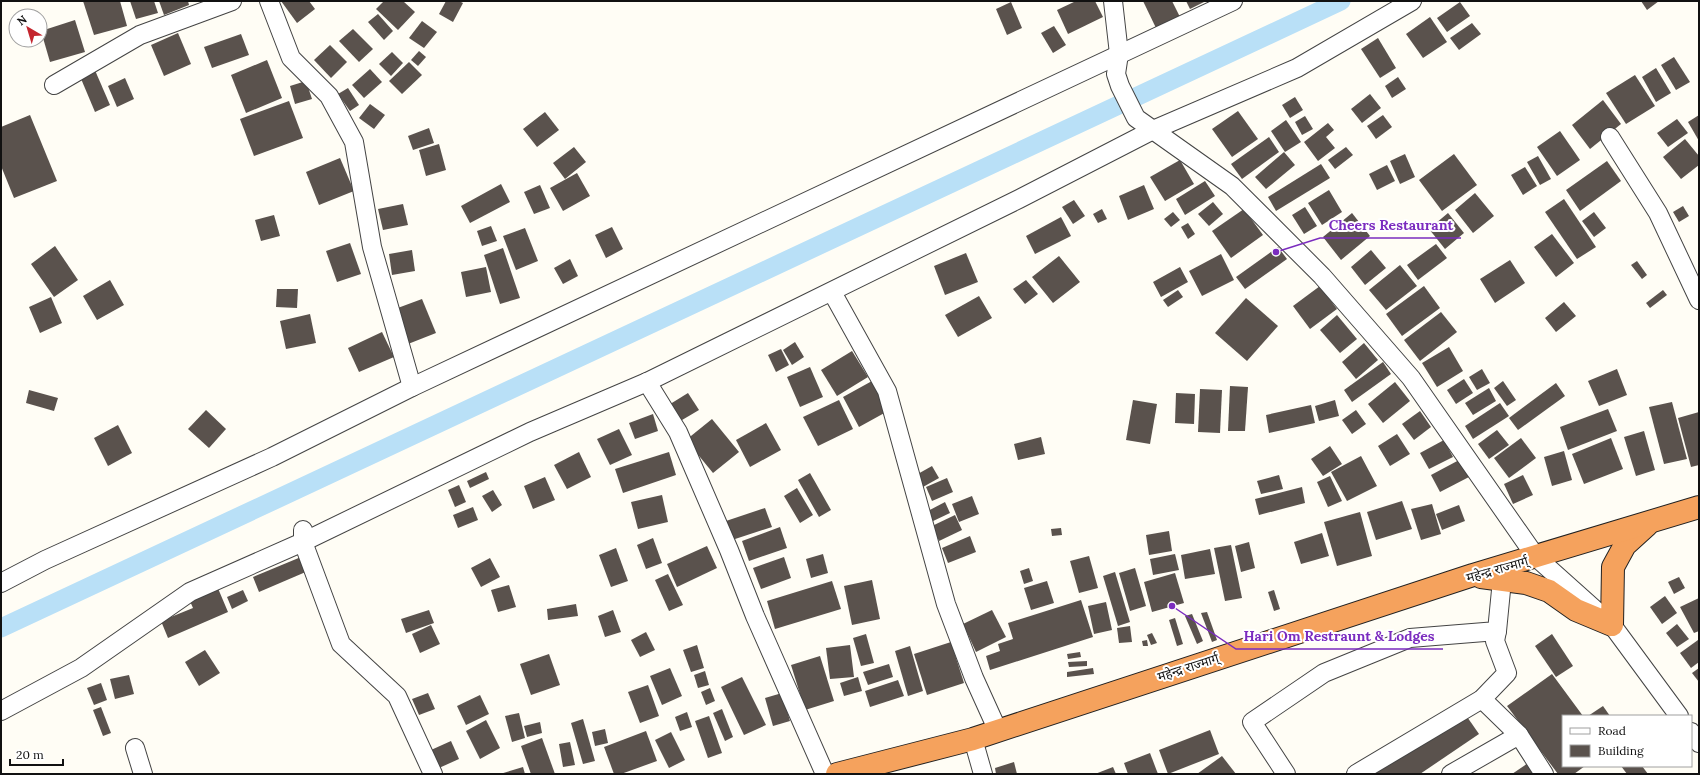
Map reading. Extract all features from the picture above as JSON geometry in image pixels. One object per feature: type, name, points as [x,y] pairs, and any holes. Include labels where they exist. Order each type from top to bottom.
[{"type":"highway","name":"महेन्द्र राज्मार्ग्","points":[[837,774],[973,739],[1473,575],[1699,507]]},
{"type":"highway","points":[[1473,575],[1526,583],[1549,591],[1576,610],[1612,625],[1613,567],[1625,545],[1653,520]]},
{"type":"street","points":[[54,85],[140,35],[232,1]]},
{"type":"street","points":[[269,1],[291,58],[329,96],[354,142],[372,246],[412,387]]},
{"type":"street","points":[[1113,1],[1119,54],[1116,74],[1120,86],[1136,118],[1232,186],[1322,276],[1411,378],[1536,557],[1612,625],[1678,715]]},
{"type":"street","points":[[1,583],[45,560],[286,450],[412,387],[1233,1]]},
{"type":"street","points":[[1,711],[81,668],[190,592],[303,535],[530,432],[647,382],[832,292],[1153,130],[1297,68],[1412,1]]},
{"type":"street","points":[[1610,137],[1658,213],[1699,300]]},
{"type":"street","points":[[832,292],[887,391],[946,604],[974,678],[998,731]]},
{"type":"street","points":[[647,382],[678,432],[729,550],[754,616],[824,774]]},
{"type":"street","points":[[303,535],[341,644],[397,696],[433,774]]},
{"type":"street","points":[[1356,774],[1482,699],[1507,674],[1495,641],[1502,580]]},
{"type":"street","points":[[1286,774],[1252,722],[1324,673],[1410,638],[1497,631]]},
{"type":"street","points":[[1482,699],[1519,735],[1544,774]]},
{"type":"street","points":[[1692,733],[1699,743]]},
{"type":"street","points":[[1451,774],[1519,735]]},
{"type":"street","points":[[973,739],[983,774]]},
{"type":"street","points":[[135,748],[143,774]]},
{"type":"building","points":[[83,1],[120,1],[127,26],[94,35]]},
{"type":"building","points":[[130,1],[154,1],[158,13],[136,19]]},
{"type":"building","points":[[159,1],[188,1],[189,5],[164,15]]},
{"type":"building","points":[[281,1],[309,1],[315,9],[297,23]]},
{"type":"building","points":[[384,1],[403,1],[415,12],[398,30],[376,9]]},
{"type":"building","points":[[446,1],[459,1],[463,3],[453,22],[439,14]]},
{"type":"building","points":[[1076,1],[1095,1],[1103,17],[1068,34],[1057,10]]},
{"type":"building","points":[[1143,1],[1172,1],[1180,17],[1156,28]]},
{"type":"building","points":[[1186,1],[1206,1],[1190,9]]},
{"type":"building","points":[[1641,1],[1659,1],[1647,10]]},
{"type":"building","points":[[1011,2],[1022,28],[1007,35],[996,9]]},
{"type":"building","points":[[1460,2],[1470,16],[1447,32],[1437,18]]},
{"type":"building","points":[[378,14],[393,31],[384,40],[368,22]]},
{"type":"building","points":[[1430,17],[1447,42],[1423,58],[1406,34]]},
{"type":"building","points":[[75,20],[85,52],[50,62],[46,48],[48,48],[48,29]]},
{"type":"building","points":[[422,21],[437,32],[424,48],[409,38]]},
{"type":"building","points":[[1472,23],[1481,34],[1459,50],[1450,38]]},
{"type":"building","points":[[1054,26],[1066,45],[1053,53],[1041,33]]},
{"type":"building","points":[[353,29],[373,49],[359,62],[339,41]]},
{"type":"building","points":[[178,33],[191,64],[164,76],[151,45]]},
{"type":"building","points":[[241,34],[249,55],[212,68],[204,47]]},
{"type":"building","points":[[1378,38],[1396,68],[1380,78],[1361,49]]},
{"type":"building","points":[[330,45],[347,62],[331,78],[314,60]]},
{"type":"building","points":[[419,51],[426,57],[418,66],[411,60]]},
{"type":"building","points":[[392,52],[403,63],[391,76],[379,64]]},
{"type":"building","points":[[1674,57],[1690,82],[1676,90],[1661,65]]},
{"type":"building","points":[[267,60],[282,98],[246,113],[231,75]]},
{"type":"building","points":[[409,62],[422,75],[402,94],[389,81]]},
{"type":"building","points":[[94,68],[110,105],[95,112],[79,74]]},
{"type":"building","points":[[1656,68],[1671,93],[1656,102],[1642,77]]},
{"type":"building","points":[[370,69],[382,82],[364,98],[352,85]]},
{"type":"building","points":[[1635,75],[1655,106],[1626,124],[1606,93]]},
{"type":"building","points":[[1398,77],[1406,89],[1392,98],[1385,86]]},
{"type":"building","points":[[125,78],[134,99],[117,107],[108,86]]},
{"type":"building","points":[[306,81],[312,99],[295,104],[290,86]]},
{"type":"building","points":[[348,88],[359,105],[350,111],[338,94]]},
{"type":"building","points":[[1370,94],[1381,108],[1362,123],[1351,109]]},
{"type":"building","points":[[1295,97],[1303,110],[1290,118],[1282,105]]},
{"type":"building","points":[[1603,100],[1621,124],[1590,149],[1572,125]]},
{"type":"building","points":[[289,101],[303,138],[254,156],[240,119]]},
{"type":"building","points":[[370,104],[385,115],[374,129],[359,118]]},
{"type":"building","points":[[1238,111],[1258,139],[1232,157],[1212,129]]},
{"type":"building","points":[[545,112],[559,130],[537,147],[523,129]]},
{"type":"building","points":[[30,115],[57,181],[14,198],[1,166],[1,127]]},
{"type":"building","points":[[1383,115],[1392,127],[1376,139],[1367,126]]},
{"type":"building","points":[[1699,115],[1699,141],[1688,122]]},
{"type":"building","points":[[1305,116],[1313,129],[1302,135],[1295,122]]},
{"type":"building","points":[[1677,119],[1688,133],[1668,147],[1657,133]]},
{"type":"building","points":[[1286,120],[1301,142],[1285,152],[1271,131]]},
{"type":"building","points":[[1328,123],[1334,130],[1326,137],[1335,148],[1318,161],[1304,142]]},
{"type":"building","points":[[429,128],[434,143],[413,150],[408,136]]},
{"type":"building","points":[[1560,131],[1580,160],[1557,176],[1537,147]]},
{"type":"building","points":[[1269,137],[1279,152],[1242,179],[1231,164]]},
{"type":"building","points":[[1685,139],[1699,156],[1699,165],[1681,179],[1663,157]]},
{"type":"building","points":[[439,144],[446,170],[426,176],[419,150]]},
{"type":"building","points":[[574,147],[586,162],[565,179],[553,163]]},
{"type":"building","points":[[1346,147],[1353,155],[1335,169],[1328,160]]},
{"type":"building","points":[[1284,152],[1295,165],[1266,189],[1255,177]]},
{"type":"building","points":[[1405,154],[1415,177],[1400,184],[1390,161]]},
{"type":"building","points":[[1454,154],[1477,185],[1442,211],[1419,180]]},
{"type":"building","points":[[1538,156],[1551,179],[1540,185],[1527,162]]},
{"type":"building","points":[[340,158],[354,191],[319,205],[306,172]]},
{"type":"building","points":[[1180,160],[1194,184],[1165,201],[1150,177]]},
{"type":"building","points":[[1607,161],[1621,181],[1580,211],[1566,190]]},
{"type":"building","points":[[1321,164],[1330,178],[1276,211],[1268,197]]},
{"type":"building","points":[[1387,165],[1395,181],[1377,190],[1369,174]]},
{"type":"building","points":[[1525,167],[1537,186],[1523,195],[1511,175]]},
{"type":"building","points":[[577,173],[590,196],[563,211],[550,188]]},
{"type":"building","points":[[1205,181],[1215,196],[1185,215],[1176,199]]},
{"type":"building","points":[[501,184],[510,202],[470,223],[461,206]]},
{"type":"building","points":[[540,185],[550,208],[534,214],[524,192]]},
{"type":"building","points":[[1144,185],[1154,209],[1128,220],[1119,196]]},
{"type":"building","points":[[1329,190],[1342,212],[1322,225],[1308,203]]},
{"type":"building","points":[[1475,193],[1494,216],[1473,233],[1455,210]]},
{"type":"building","points":[[1564,199],[1596,247],[1577,259],[1545,212]]},
{"type":"building","points":[[1074,200],[1085,216],[1073,224],[1062,207]]},
{"type":"building","points":[[1213,202],[1223,214],[1209,226],[1198,214]]},
{"type":"building","points":[[403,204],[408,225],[383,230],[378,209]]},
{"type":"building","points":[[1683,206],[1689,216],[1679,222],[1673,212]]},
{"type":"building","points":[[1305,207],[1317,226],[1304,234],[1292,215]]},
{"type":"building","points":[[1102,209],[1107,219],[1098,223],[1093,214]]},
{"type":"building","points":[[1244,209],[1263,235],[1231,258],[1212,231]]},
{"type":"building","points":[[1173,212],[1180,220],[1171,227],[1164,219]]},
{"type":"building","points":[[1594,212],[1606,228],[1594,237],[1582,221]]},
{"type":"building","points":[[1352,213],[1370,236],[1341,260],[1323,237]]},
{"type":"building","points":[[1448,213],[1464,233],[1445,249],[1429,229]]},
{"type":"building","points":[[274,215],[280,236],[261,241],[255,220]]},
{"type":"building","points":[[1061,217],[1071,236],[1035,254],[1026,236]]},
{"type":"building","points":[[1188,223],[1195,234],[1188,239],[1181,227]]},
{"type":"building","points":[[491,226],[497,241],[482,246],[477,231]]},
{"type":"building","points":[[612,227],[623,249],[606,258],[595,235]]},
{"type":"building","points":[[525,228],[538,261],[516,270],[503,236]]},
{"type":"building","points":[[1552,234],[1574,263],[1556,277],[1534,247]]},
{"type":"building","points":[[350,243],[361,274],[337,282],[326,251]]},
{"type":"building","points":[[1436,244],[1447,258],[1418,280],[1407,265]]},
{"type":"building","points":[[55,246],[78,280],[54,297],[31,264]]},
{"type":"building","points":[[1278,247],[1287,259],[1245,289],[1236,277]]},
{"type":"building","points":[[503,248],[520,298],[500,304],[484,255]]},
{"type":"building","points":[[412,250],[415,271],[392,275],[389,254]]},
{"type":"building","points":[[1371,250],[1386,268],[1365,285],[1351,267]]},
{"type":"building","points":[[966,253],[978,282],[945,295],[934,266]]},
{"type":"building","points":[[1221,254],[1234,280],[1202,296],[1189,271]]},
{"type":"building","points":[[1059,256],[1080,282],[1053,303],[1032,277]]},
{"type":"building","points":[[570,259],[578,276],[563,284],[554,268]]},
{"type":"building","points":[[1510,260],[1525,283],[1495,303],[1480,279]]},
{"type":"building","points":[[1637,261],[1647,275],[1642,279],[1631,265]]},
{"type":"building","points":[[1400,265],[1417,286],[1386,310],[1369,290]]},
{"type":"building","points":[[486,267],[491,292],[466,297],[461,272]]},
{"type":"building","points":[[1180,267],[1188,282],[1161,297],[1153,282]]},
{"type":"building","points":[[110,280],[124,305],[97,320],[83,296]]},
{"type":"building","points":[[1026,280],[1038,294],[1025,304],[1013,289]]},
{"type":"building","points":[[1320,286],[1337,309],[1310,329],[1293,306]]},
{"type":"building","points":[[1424,286],[1440,308],[1402,336],[1386,314]]},
{"type":"building","points":[[277,289],[298,289],[297,308],[276,307]]},
{"type":"building","points":[[1178,290],[1183,297],[1168,307],[1163,300]]},
{"type":"building","points":[[1663,290],[1667,295],[1650,308],[1646,303]]},
{"type":"building","points":[[979,296],[992,318],[958,337],[945,315]]},
{"type":"building","points":[[51,297],[62,323],[40,333],[29,307]]},
{"type":"building","points":[[1246,298],[1278,326],[1247,361],[1215,333]]},
{"type":"building","points":[[422,299],[436,333],[408,344],[395,309]]},
{"type":"building","points":[[1564,302],[1576,316],[1556,332],[1545,318]]},
{"type":"building","points":[[1441,312],[1457,332],[1420,361],[1404,340]]},
{"type":"building","points":[[310,314],[316,343],[286,349],[280,321]]},
{"type":"building","points":[[1337,315],[1357,339],[1340,353],[1320,330]]},
{"type":"building","points":[[382,332],[394,357],[359,372],[348,348]]},
{"type":"building","points":[[795,342],[804,357],[792,365],[783,350]]},
{"type":"building","points":[[1364,343],[1378,360],[1356,379],[1342,362]]},
{"type":"building","points":[[1449,347],[1463,371],[1437,387],[1422,363]]},
{"type":"building","points":[[781,349],[789,365],[776,372],[768,355]]},
{"type":"building","points":[[852,351],[868,377],[837,396],[821,370]]},
{"type":"building","points":[[1383,362],[1391,374],[1352,402],[1344,390]]},
{"type":"building","points":[[810,367],[823,397],[800,407],[787,377]]},
{"type":"building","points":[[1482,369],[1490,383],[1477,390],[1469,377]]},
{"type":"building","points":[[1617,369],[1627,395],[1599,406],[1588,381]]},
{"type":"building","points":[[1464,379],[1473,393],[1456,404],[1447,390]]},
{"type":"building","points":[[872,381],[888,411],[859,427],[843,397]]},
{"type":"building","points":[[1503,381],[1516,400],[1507,406],[1494,388]]},
{"type":"building","points":[[1395,382],[1410,401],[1383,423],[1368,404]]},
{"type":"building","points":[[1556,383],[1565,396],[1518,430],[1509,418]]},
{"type":"building","points":[[1230,386],[1248,387],[1245,431],[1228,431]]},
{"type":"building","points":[[1489,388],[1496,401],[1473,415],[1465,403]]},
{"type":"building","points":[[1200,389],[1222,390],[1220,433],[1198,432]]},
{"type":"building","points":[[29,390],[58,398],[54,411],[26,403]]},
{"type":"building","points":[[688,393],[699,410],[677,423],[667,406]]},
{"type":"building","points":[[1176,393],[1195,394],[1194,424],[1175,423]]},
{"type":"building","points":[[839,400],[853,429],[818,446],[803,417]]},
{"type":"building","points":[[1133,400],[1157,404],[1150,444],[1126,440]]},
{"type":"building","points":[[1335,400],[1339,416],[1319,421],[1315,406]]},
{"type":"building","points":[[1672,402],[1687,459],[1664,464],[1649,407]]},
{"type":"building","points":[[1500,403],[1509,416],[1473,439],[1465,426]]},
{"type":"building","points":[[1311,405],[1315,423],[1269,433],[1266,415]]},
{"type":"building","points":[[1608,409],[1617,431],[1568,450],[1560,427]]},
{"type":"building","points":[[206,410],[226,429],[209,448],[188,429]]},
{"type":"building","points":[[1356,410],[1366,424],[1352,434],[1342,420]]},
{"type":"building","points":[[1420,411],[1431,427],[1414,440],[1402,424]]},
{"type":"building","points":[[1699,412],[1699,465],[1691,467],[1678,418]]},
{"type":"building","points":[[653,414],[658,431],[635,439],[629,423]]},
{"type":"building","points":[[712,419],[739,452],[713,473],[686,440]]},
{"type":"building","points":[[766,423],[781,450],[750,467],[736,440]]},
{"type":"building","points":[[118,425],[132,453],[108,466],[94,438]]},
{"type":"building","points":[[619,429],[632,455],[610,465],[597,439]]},
{"type":"building","points":[[1497,430],[1509,445],[1489,459],[1478,444]]},
{"type":"building","points":[[1644,431],[1655,470],[1636,476],[1624,437]]},
{"type":"building","points":[[1397,434],[1410,454],[1390,466],[1378,446]]},
{"type":"building","points":[[1041,437],[1045,454],[1018,460],[1014,444]]},
{"type":"building","points":[[1521,438],[1536,458],[1509,478],[1494,458]]},
{"type":"building","points":[[1611,438],[1623,469],[1584,484],[1572,454]]},
{"type":"building","points":[[1444,440],[1453,457],[1429,469],[1420,453]]},
{"type":"building","points":[[1330,446],[1342,464],[1323,476],[1311,459]]},
{"type":"building","points":[[1564,451],[1572,480],[1552,486],[1544,457]]},
{"type":"building","points":[[579,452],[591,477],[567,489],[554,465]]},
{"type":"building","points":[[669,452],[676,475],[623,493],[615,469]]},
{"type":"building","points":[[1361,456],[1377,486],[1347,501],[1331,472]]},
{"type":"building","points":[[1461,459],[1469,477],[1440,492],[1431,475]]},
{"type":"building","points":[[932,466],[939,478],[923,487],[916,475]]},
{"type":"building","points":[[486,472],[489,479],[470,488],[467,481]]},
{"type":"building","points":[[810,473],[831,510],[819,517],[798,480]]},
{"type":"building","points":[[1279,475],[1283,489],[1261,494],[1257,481]]},
{"type":"building","points":[[1523,475],[1533,495],[1513,504],[1504,484]]},
{"type":"building","points":[[1330,476],[1342,501],[1328,507],[1317,482]]},
{"type":"building","points":[[545,477],[555,500],[533,509],[524,486]]},
{"type":"building","points":[[947,478],[953,492],[932,501],[926,487]]},
{"type":"building","points":[[459,485],[466,502],[455,507],[448,490]]},
{"type":"building","points":[[1302,487],[1305,503],[1259,515],[1255,499]]},
{"type":"building","points":[[797,488],[813,515],[800,523],[784,496]]},
{"type":"building","points":[[493,490],[502,505],[492,512],[482,496]]},
{"type":"building","points":[[662,495],[668,522],[638,529],[631,502]]},
{"type":"building","points":[[972,496],[979,514],[959,522],[952,504]]},
{"type":"building","points":[[1402,501],[1412,529],[1376,540],[1367,512]]},
{"type":"building","points":[[945,502],[950,513],[931,522],[926,512]]},
{"type":"building","points":[[1432,504],[1441,534],[1421,540],[1411,509]]},
{"type":"building","points":[[1459,505],[1465,521],[1442,530],[1436,514]]},
{"type":"building","points":[[473,507],[478,520],[458,528],[453,515]]},
{"type":"building","points":[[765,508],[772,527],[729,541],[723,522]]},
{"type":"building","points":[[1360,512],[1372,556],[1337,566],[1324,522]]},
{"type":"building","points":[[955,515],[962,530],[939,541],[932,526]]},
{"type":"building","points":[[780,527],[787,548],[749,561],[742,541]]},
{"type":"building","points":[[1061,528],[1062,535],[1052,536],[1051,529]]},
{"type":"building","points":[[1169,531],[1172,551],[1149,555],[1146,535]]},
{"type":"building","points":[[1322,533],[1329,556],[1301,564],[1294,542]]},
{"type":"building","points":[[970,536],[976,552],[948,563],[942,548]]},
{"type":"building","points":[[653,538],[662,563],[646,569],[637,545]]},
{"type":"building","points":[[1249,542],[1255,568],[1241,572],[1235,546]]},
{"type":"building","points":[[1231,545],[1242,598],[1225,601],[1214,548]]},
{"type":"building","points":[[707,546],[717,568],[677,587],[667,564]]},
{"type":"building","points":[[616,548],[628,581],[611,587],[599,555]]},
{"type":"building","points":[[1210,549],[1215,574],[1185,579],[1181,555]]},
{"type":"building","points":[[823,554],[828,573],[811,578],[806,559]]},
{"type":"building","points":[[1175,554],[1179,570],[1153,575],[1150,559]]},
{"type":"building","points":[[1089,556],[1098,588],[1079,593],[1070,561]]},
{"type":"building","points":[[301,557],[308,571],[259,592],[253,577]]},
{"type":"building","points":[[784,557],[791,578],[761,589],[753,568]]},
{"type":"building","points":[[490,558],[500,577],[481,587],[471,568]]},
{"type":"building","points":[[1029,568],[1033,581],[1024,584],[1020,571]]},
{"type":"building","points":[[1135,568],[1146,606],[1130,611],[1119,573]]},
{"type":"building","points":[[1115,572],[1130,622],[1118,626],[1103,576]]},
{"type":"building","points":[[1175,573],[1184,603],[1152,612],[1144,582]]},
{"type":"building","points":[[668,574],[683,605],[669,611],[655,580]]},
{"type":"building","points":[[1679,577],[1685,588],[1674,594],[1668,582]]},
{"type":"building","points":[[872,580],[880,619],[852,625],[844,586]]},
{"type":"building","points":[[832,581],[841,609],[775,629],[767,601]]},
{"type":"building","points":[[1047,581],[1054,603],[1031,610],[1024,588]]},
{"type":"building","points":[[509,585],[516,607],[498,612],[491,590]]},
{"type":"building","points":[[217,586],[228,612],[168,638],[161,621],[193,608],[189,599]]},
{"type":"building","points":[[243,590],[248,601],[232,609],[227,597]]},
{"type":"building","points":[[1274,590],[1280,609],[1274,611],[1268,592]]},
{"type":"building","points":[[1665,596],[1677,613],[1662,624],[1650,607]]},
{"type":"building","points":[[1699,598],[1699,631],[1694,633],[1680,607]]},
{"type":"building","points":[[1081,600],[1093,637],[990,670],[986,656],[1000,651],[998,644],[1013,639],[1008,623]]},
{"type":"building","points":[[1106,602],[1112,630],[1094,634],[1088,606]]},
{"type":"building","points":[[576,604],[578,616],[548,620],[547,609]]},
{"type":"building","points":[[429,610],[434,623],[406,633],[401,619]]},
{"type":"building","points":[[613,610],[621,632],[605,637],[598,616]]},
{"type":"building","points":[[992,610],[1006,637],[976,652],[963,624]]},
{"type":"building","points":[[1207,612],[1217,640],[1212,642],[1201,613]]},
{"type":"building","points":[[1192,614],[1203,641],[1197,644],[1185,616]]},
{"type":"building","points":[[1175,618],[1183,644],[1177,646],[1169,620]]},
{"type":"building","points":[[1677,624],[1689,639],[1677,647],[1666,633]]},
{"type":"building","points":[[431,625],[440,644],[420,653],[412,634]]},
{"type":"building","points":[[1130,626],[1132,642],[1119,643],[1117,628]]},
{"type":"building","points":[[646,632],[655,650],[640,657],[631,640]]},
{"type":"building","points":[[1152,633],[1157,643],[1151,645],[1147,635]]},
{"type":"building","points":[[866,634],[874,663],[861,666],[853,638]]},
{"type":"building","points":[[1552,634],[1573,666],[1556,677],[1535,646]]},
{"type":"building","points":[[1147,640],[1148,646],[1143,646],[1142,641]]},
{"type":"building","points":[[1698,640],[1699,662],[1691,668],[1680,653]]},
{"type":"building","points":[[951,642],[964,683],[927,695],[914,654]]},
{"type":"building","points":[[697,645],[704,668],[691,672],[683,650]]},
{"type":"building","points":[[850,645],[854,677],[830,679],[826,648]]},
{"type":"building","points":[[910,646],[923,691],[908,696],[895,651]]},
{"type":"building","points":[[205,650],[220,673],[199,686],[185,662]]},
{"type":"building","points":[[1080,652],[1081,657],[1068,659],[1067,654]]},
{"type":"building","points":[[549,654],[560,685],[531,695],[520,664]]},
{"type":"building","points":[[820,656],[834,701],[805,710],[791,665]]},
{"type":"building","points":[[1087,661],[1087,666],[1069,667],[1068,662]]},
{"type":"building","points":[[889,664],[893,677],[868,685],[863,672]]},
{"type":"building","points":[[670,668],[682,696],[662,705],[650,676]]},
{"type":"building","points":[[1093,668],[1094,674],[1067,677],[1067,672]]},
{"type":"building","points":[[1699,668],[1699,682],[1692,673]]},
{"type":"building","points":[[705,671],[709,685],[698,688],[694,675]]},
{"type":"building","points":[[1552,674],[1582,715],[1562,715],[1562,767],[1584,767],[1574,774],[1558,774],[1507,706]]},
{"type":"building","points":[[129,675],[134,694],[115,699],[110,679]]},
{"type":"building","points":[[742,677],[766,725],[744,735],[721,687]]},
{"type":"building","points":[[858,677],[862,691],[844,696],[840,683]]},
{"type":"building","points":[[898,680],[904,696],[870,707],[865,691]]},
{"type":"building","points":[[101,683],[107,700],[94,705],[87,688]]},
{"type":"building","points":[[648,685],[659,716],[640,723],[628,692]]},
{"type":"building","points":[[710,688],[715,701],[706,705],[701,692]]},
{"type":"building","points":[[428,693],[435,709],[419,715],[412,699]]},
{"type":"building","points":[[782,693],[790,721],[773,726],[765,698]]},
{"type":"building","points":[[480,695],[489,714],[466,725],[457,706]]},
{"type":"building","points":[[1603,706],[1609,715],[1590,715]]},
{"type":"building","points":[[101,707],[111,733],[103,736],[93,710]]},
{"type":"building","points":[[722,709],[733,737],[725,741],[713,713]]},
{"type":"building","points":[[1463,711],[1479,734],[1420,774],[1370,774]]},
{"type":"building","points":[[687,712],[692,727],[680,731],[675,717]]},
{"type":"building","points":[[519,713],[525,738],[512,742],[505,716]]},
{"type":"building","points":[[709,716],[722,753],[708,758],[695,721]]},
{"type":"building","points":[[583,719],[595,761],[583,764],[571,723]]},
{"type":"building","points":[[486,720],[500,748],[480,759],[466,731]]},
{"type":"building","points":[[540,722],[542,733],[527,737],[524,726]]},
{"type":"building","points":[[605,729],[608,743],[595,746],[592,732]]},
{"type":"building","points":[[1210,730],[1219,754],[1168,774],[1159,750]]},
{"type":"building","points":[[646,731],[657,761],[621,774],[614,774],[604,747]]},
{"type":"building","points":[[671,732],[685,760],[669,768],[655,740]]},
{"type":"building","points":[[542,738],[555,774],[531,774],[521,746]]},
{"type":"building","points":[[451,741],[459,759],[439,768],[431,750]]},
{"type":"building","points":[[570,742],[575,765],[563,767],[559,744]]},
{"type":"building","points":[[1150,753],[1158,774],[1128,774],[1124,763]]},
{"type":"building","points":[[1222,756],[1236,774],[1197,774]]},
{"type":"building","points":[[1014,762],[1017,774],[996,774],[995,768]]},
{"type":"building","points":[[1528,763],[1535,774],[1512,774]]},
{"type":"building","points":[[523,767],[525,774],[500,774]]},
{"type":"building","points":[[1113,767],[1116,774],[1095,774]]},
{"type":"building","points":[[1622,767],[1643,767],[1648,774],[1627,774]]},
{"type":"waterway","points":[[1,628],[1341,1]]},
{"type":"place","name":"Cheers Restaurant","points":[[1276,252]]},
{"type":"place","name":"Hari Om Restraunt & Lodges","points":[[1172,606]]}]
